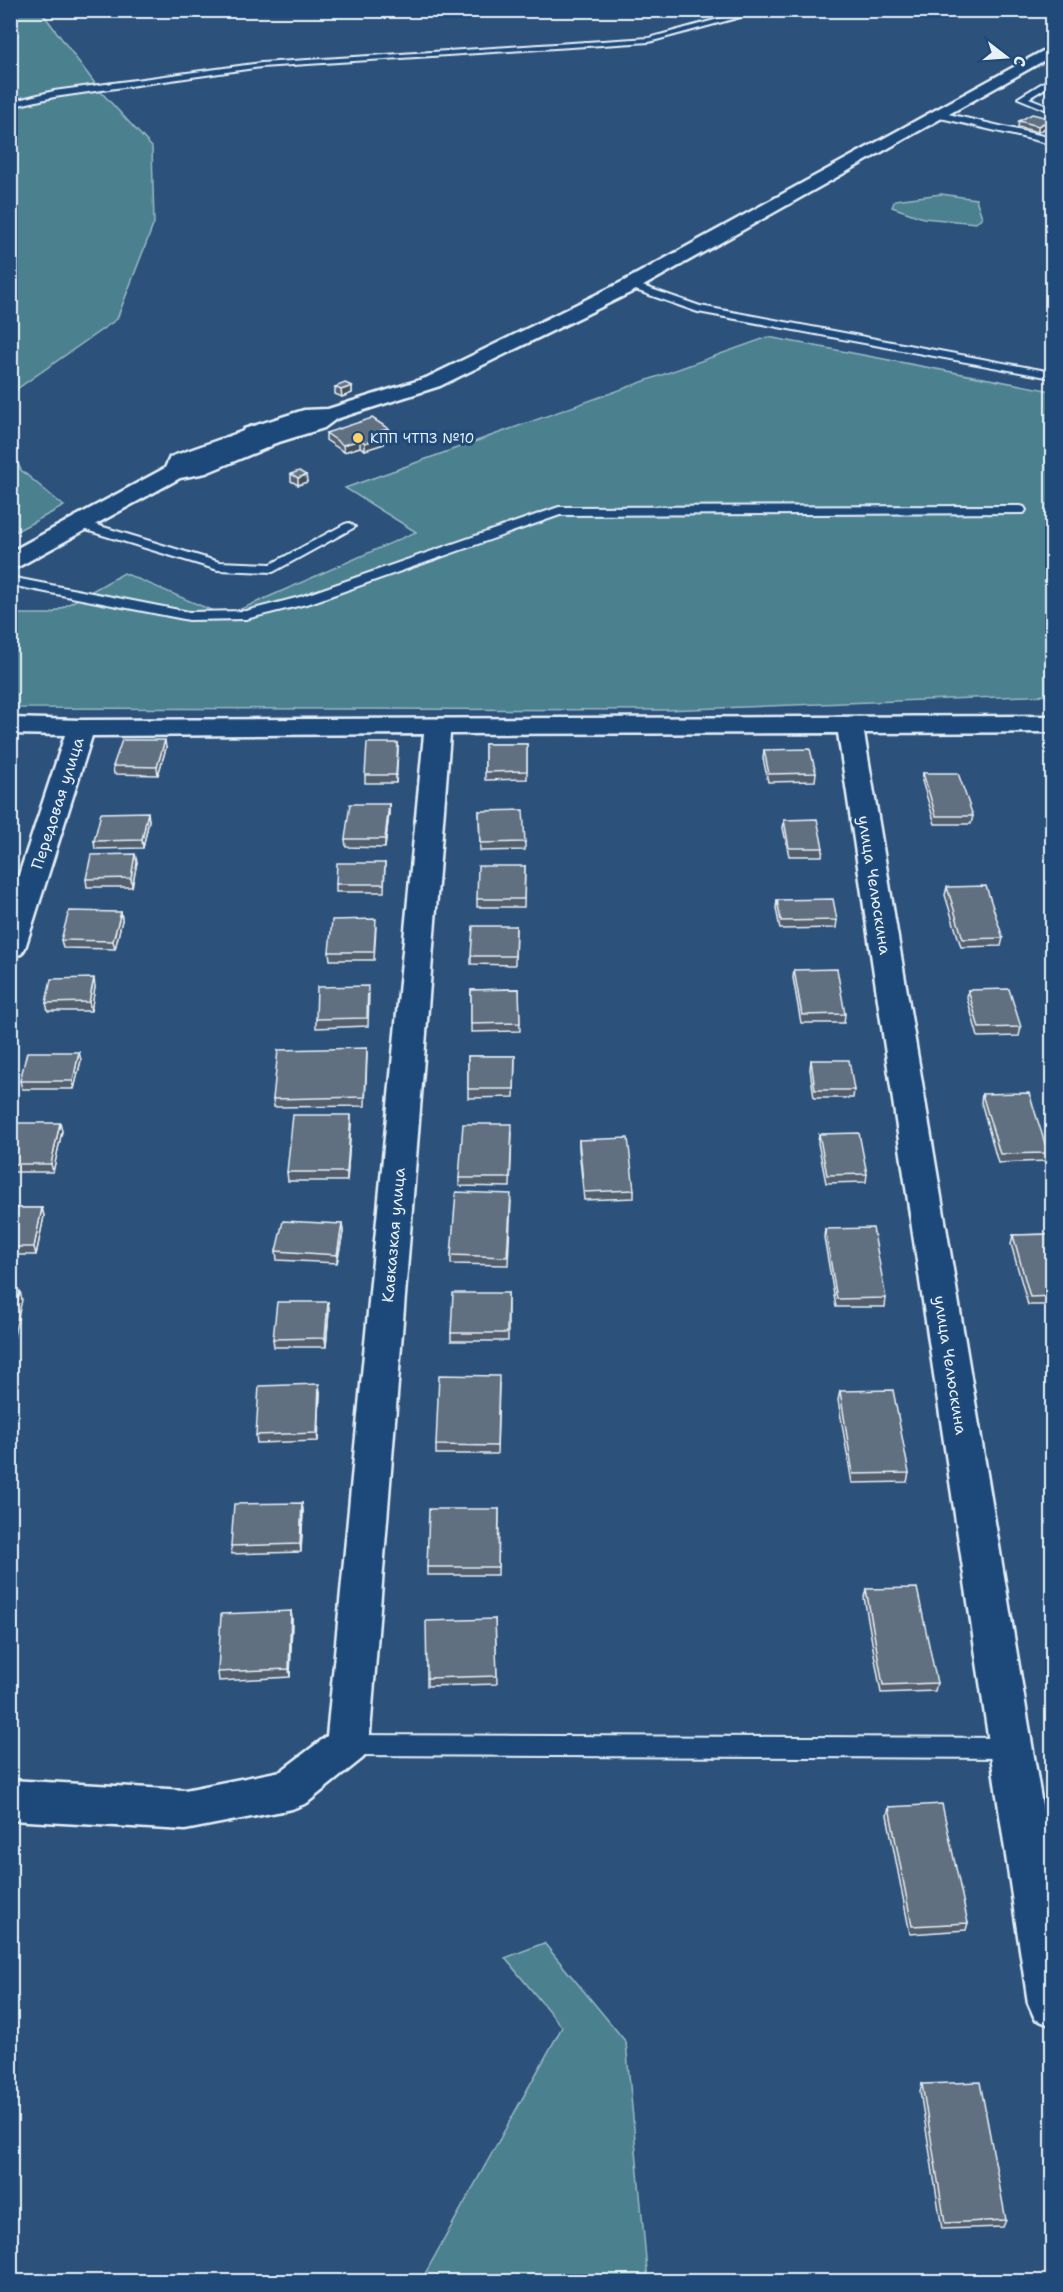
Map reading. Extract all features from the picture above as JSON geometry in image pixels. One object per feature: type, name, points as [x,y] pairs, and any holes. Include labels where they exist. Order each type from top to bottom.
[{"type":"street","points":[[10,562],[174,472],[177,462],[258,438],[311,414],[329,415],[433,382],[631,285],[1053,50]]},
{"type":"street","points":[[10,726],[81,728],[1053,724]]},
{"type":"street","name":"Кавказкая улица","points":[[348,1745],[438,725]]},
{"type":"street","name":"улица Челюскина","points":[[850,726],[1053,2003]]},
{"type":"street","name":"Передовая улица","points":[[10,948],[81,728]]},
{"type":"street","points":[[10,1800],[185,1810],[292,1789],[348,1745]]},
{"type":"lane","points":[[10,105],[54,94],[261,65],[649,40],[762,10]]},
{"type":"lane","points":[[1053,81],[1022,98],[1053,110]]},
{"type":"lane","points":[[935,114],[1053,141]]},
{"type":"lane","points":[[631,285],[698,309],[1053,375]]},
{"type":"lane","points":[[10,581],[189,616],[246,615],[305,600],[559,511],[1020,510]]},
{"type":"lane","points":[[80,524],[218,566],[273,567],[349,527]]},
{"type":"lane","points":[[348,1745],[1012,1748]]},
{"type":"green space","points":[[11,11],[41,11],[102,93],[152,147],[154,223],[117,319],[11,393]]},
{"type":"green space","points":[[941,194],[976,199],[982,217],[976,223],[923,218],[892,207],[895,200]]},
{"type":"green space","points":[[768,337],[1052,391],[1052,695],[665,710],[11,708],[11,614],[51,614],[124,573],[225,616],[416,532],[345,488]]},
{"type":"green space","points":[[10,446],[21,470],[64,506],[11,534]]},
{"type":"green space","points":[[544,1943],[626,2042],[648,2281],[421,2281],[562,2027],[505,1958]]},
{"type":"building","points":[[1032,114],[1052,119],[1038,126],[1019,121]]},
{"type":"building","points":[[345,383],[352,386],[341,390],[335,387]]},
{"type":"building","points":[[372,418],[389,429],[376,432],[384,437],[365,443],[360,440],[343,445],[326,433]]},
{"type":"building","points":[[299,471],[306,475],[298,478],[291,474]]},
{"type":"building","points":[[122,740],[165,740],[157,767],[113,766]]},
{"type":"building","points":[[367,743],[398,743],[396,775],[365,775]]},
{"type":"building","points":[[485,744],[527,744],[527,771],[485,772]]},
{"type":"building","points":[[810,749],[816,773],[769,774],[764,750]]},
{"type":"building","points":[[923,773],[958,773],[973,816],[936,816]]},
{"type":"building","points":[[10,789],[15,789],[10,807]]},
{"type":"building","points":[[350,804],[389,804],[385,839],[345,839]]},
{"type":"building","points":[[523,810],[525,842],[480,843],[479,811]]},
{"type":"building","points":[[148,812],[142,840],[94,841],[101,813]]},
{"type":"building","points":[[817,819],[823,848],[789,848],[784,820]]},
{"type":"building","points":[[135,854],[131,878],[86,879],[91,855]]},
{"type":"building","points":[[337,863],[385,863],[384,884],[336,884]]},
{"type":"building","points":[[478,866],[525,866],[524,899],[477,899]]},
{"type":"building","points":[[986,886],[1003,938],[963,939],[947,887]]},
{"type":"building","points":[[833,899],[837,920],[781,921],[777,900]]},
{"type":"building","points":[[69,911],[121,912],[113,941],[61,940]]},
{"type":"building","points":[[376,919],[374,952],[329,952],[332,920]]},
{"type":"building","points":[[473,926],[516,926],[515,956],[471,956]]},
{"type":"building","points":[[837,969],[845,1014],[802,1015],[794,970]]},
{"type":"building","points":[[94,978],[89,1002],[46,1003],[51,979]]},
{"type":"building","points":[[368,986],[367,1018],[316,1019],[317,987]]},
{"type":"building","points":[[519,989],[520,1023],[471,1024],[471,990]]},
{"type":"building","points":[[1009,989],[1021,1027],[979,1028],[968,990]]},
{"type":"building","points":[[367,1048],[365,1097],[273,1099],[278,1050]]},
{"type":"building","points":[[27,1052],[79,1052],[73,1081],[20,1081]]},
{"type":"building","points":[[468,1056],[515,1056],[514,1089],[468,1089]]},
{"type":"building","points":[[811,1060],[849,1060],[854,1090],[815,1090]]},
{"type":"building","points":[[1029,1093],[1048,1153],[1000,1154],[982,1094]]},
{"type":"building","points":[[293,1115],[351,1115],[347,1172],[287,1172]]},
{"type":"building","points":[[10,1123],[60,1123],[51,1164],[10,1164]]},
{"type":"building","points":[[463,1124],[512,1124],[510,1178],[459,1178]]},
{"type":"building","points":[[859,1133],[867,1174],[827,1175],[819,1134]]},
{"type":"building","points":[[628,1138],[634,1190],[584,1192],[579,1140]]},
{"type":"building","points":[[456,1192],[511,1194],[507,1257],[451,1255]]},
{"type":"building","points":[[10,1208],[42,1208],[34,1247],[10,1247]]},
{"type":"building","points":[[283,1221],[342,1224],[337,1255],[276,1251]]},
{"type":"building","points":[[873,1228],[886,1298],[837,1299],[825,1229]]},
{"type":"building","points":[[1053,1234],[1053,1296],[1030,1297],[1013,1235]]},
{"type":"building","points":[[10,1291],[20,1291],[10,1332]]},
{"type":"building","points":[[453,1293],[508,1293],[507,1333],[451,1333]]},
{"type":"building","points":[[277,1302],[328,1302],[325,1338],[273,1339]]},
{"type":"building","points":[[1049,1363],[1053,1363],[1053,1377]]},
{"type":"building","points":[[439,1375],[499,1376],[497,1446],[436,1445]]},
{"type":"building","points":[[319,1384],[317,1433],[256,1435],[259,1386]]},
{"type":"building","points":[[893,1390],[909,1473],[853,1474],[840,1391]]},
{"type":"building","points":[[302,1503],[300,1544],[231,1546],[234,1504]]},
{"type":"building","points":[[429,1509],[499,1509],[498,1567],[427,1567]]},
{"type":"building","points":[[917,1588],[937,1683],[883,1685],[866,1589]]},
{"type":"building","points":[[291,1611],[289,1669],[218,1672],[221,1614]]},
{"type":"building","points":[[495,1619],[497,1676],[427,1678],[426,1621]]},
{"type":"building","points":[[942,1804],[968,1923],[912,1926],[889,1807]]},
{"type":"building","points":[[980,2082],[1006,2220],[945,2223],[922,2084]]},
{"type":"place","name":"КПП ЧТПЗ №10","points":[[358,438]]}]
